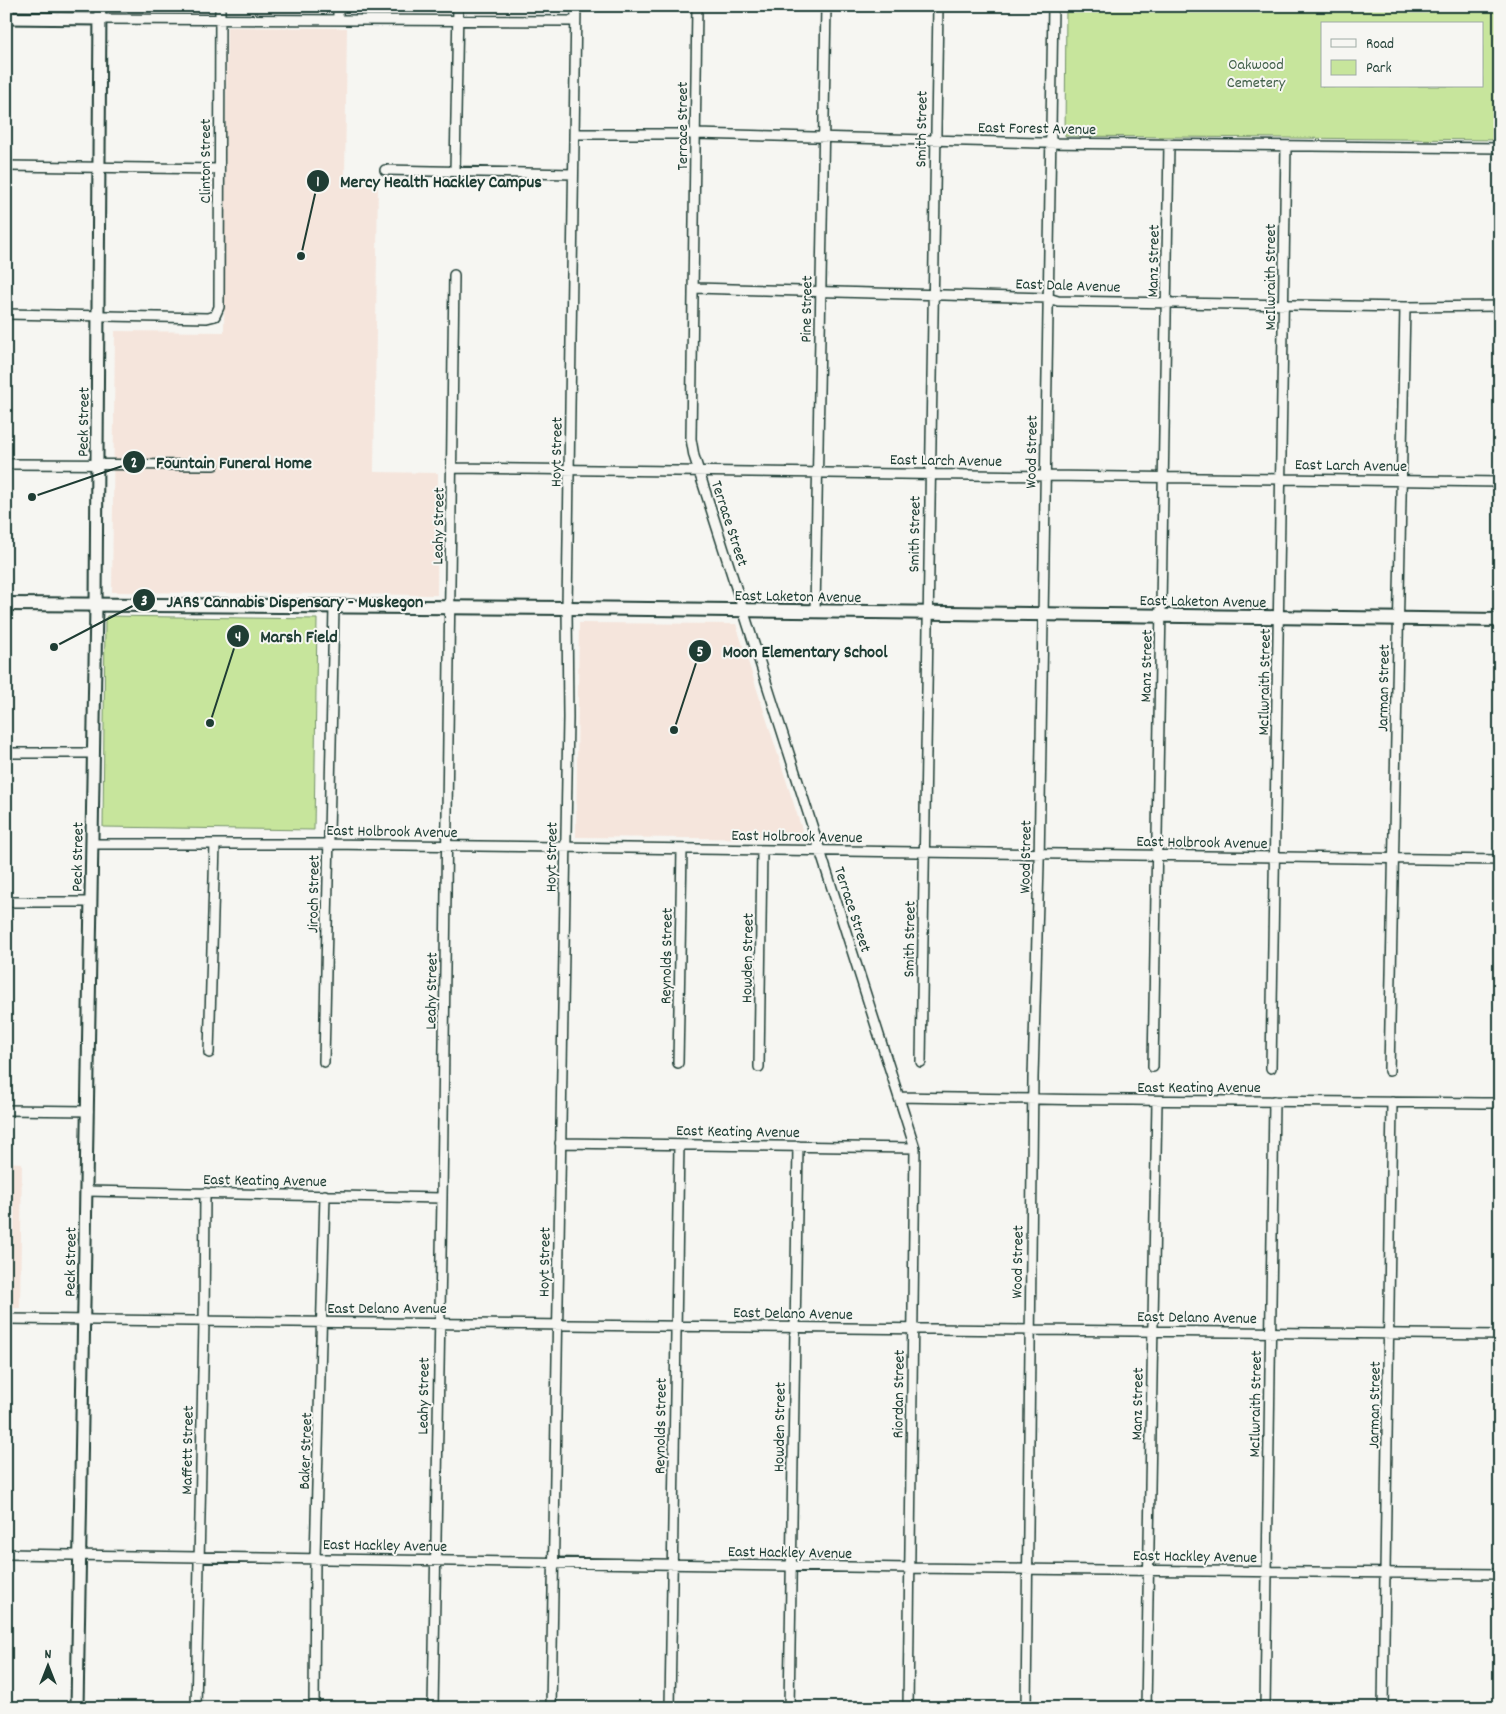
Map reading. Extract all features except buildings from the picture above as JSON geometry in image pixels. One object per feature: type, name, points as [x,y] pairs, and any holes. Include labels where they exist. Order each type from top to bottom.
[{"type":"main road","name":"East Laketon Avenue","points":[[6,604],[567,608],[1500,620]]},
{"type":"street","name":"Peck Street","points":[[77,1708],[93,844],[99,316],[100,6]]},
{"type":"street","name":"Clinton Street","points":[[99,316],[207,318],[215,316],[219,307],[220,6]]},
{"type":"street","points":[[338,6],[338,20]]},
{"type":"street","points":[[455,170],[458,6]]},
{"type":"street","name":"Hoyt Street","points":[[551,1708],[568,718],[567,608],[576,6]]},
{"type":"street","name":"Terrace Street","points":[[697,6],[695,288],[691,439],[699,471],[895,1085]]},
{"type":"street","name":"Pine Street","points":[[815,611],[822,137],[826,6]]},
{"type":"street","name":"Smith Street","points":[[921,1062],[938,6]]},
{"type":"street","name":"Wood Street","points":[[1026,1708],[1033,1099],[1039,854],[1053,6]]},
{"type":"street","points":[[6,18],[575,21]]},
{"type":"street","name":"East Forest Avenue","points":[[574,134],[696,134],[1050,143],[1500,148]]},
{"type":"street","name":"Manz Street","points":[[1153,1067],[1169,144]]},
{"type":"street","name":"McIlwraith Street","points":[[1271,1068],[1286,146]]},
{"type":"street","points":[[6,166],[219,169]]},
{"type":"street","points":[[385,170],[573,174]]},
{"type":"street","name":"Leahy Street","points":[[433,1708],[451,608],[454,275]]},
{"type":"street","name":"East Dale Avenue","points":[[695,288],[1048,298],[1058,301],[1405,307],[1500,306]]},
{"type":"street","name":"Jarman Street","points":[[1389,1071],[1405,307]]},
{"type":"street","points":[[6,314],[99,316]]},
{"type":"street","points":[[6,464],[214,465]]},
{"type":"street","name":"East Larch Avenue","points":[[452,468],[1500,482]]},
{"type":"street","name":"Jiroch Street","points":[[324,1062],[334,607]]},
{"type":"street","points":[[6,753],[94,753]]},
{"type":"street","name":"East Holbrook Avenue","points":[[93,844],[328,844],[682,848],[1393,860],[1500,860]]},
{"type":"street","points":[[209,1053],[215,844]]},
{"type":"street","name":"Reynolds Street","points":[[678,1063],[682,848]]},
{"type":"street","name":"Howden Street","points":[[759,1067],[762,850]]},
{"type":"street","points":[[6,902],[91,902]]},
{"type":"street","name":"Riordan Street","points":[[895,1085],[915,1148],[908,1708]]},
{"type":"street","name":"East Keating Avenue","points":[[899,1096],[1157,1101],[1274,1100],[1500,1103]]},
{"type":"street","name":"McIlwraith Street","points":[[1265,1708],[1274,1100]]},
{"type":"street","name":"Manz Street","points":[[1146,1708],[1157,1101]]},
{"type":"street","name":"Jarman Street","points":[[1383,1708],[1392,1102]]},
{"type":"street","points":[[6,1110],[88,1110]]},
{"type":"street","name":"East Keating Avenue","points":[[560,1143],[915,1148]]},
{"type":"street","name":"Reynolds Street","points":[[670,1708],[679,1145]]},
{"type":"street","name":"Howden Street","points":[[788,1708],[798,1146]]},
{"type":"street","name":"East Keating Avenue","points":[[86,1191],[442,1198]]},
{"type":"street","name":"Maffett Street","points":[[196,1708],[205,1193]]},
{"type":"street","name":"Baker Street","points":[[314,1708],[325,1195]]},
{"type":"street","name":"East Delano Avenue","points":[[6,1319],[204,1322],[439,1322],[1500,1335]]},
{"type":"street","name":"East Hackley Avenue","points":[[6,1554],[1028,1570],[1148,1569],[1500,1574]]},
{"type":"shaded area","points":[[227,27],[347,28],[345,179],[378,180],[374,472],[438,473],[437,595],[112,592],[115,331],[224,332]]},
{"type":"shaded area","points":[[579,623],[736,624],[805,839],[576,837]]},
{"type":"shaded area","points":[[6,1162],[22,1163],[20,1308],[6,1308]]},
{"type":"green space","name":"Oakwood Cemetery","points":[[1066,6],[1500,6],[1500,140],[1065,136]]},
{"type":"green space","points":[[107,616],[317,619],[314,830],[103,827],[105,619]]},
{"type":"place","name":"Mercy Health Hackley Campus","points":[[301,256]]},
{"type":"place","name":"Fountain Funeral Home","points":[[32,497]]},
{"type":"place","name":"JARS Cannabis Dispensary - Muskegon","points":[[54,647]]},
{"type":"place","name":"Marsh Field","points":[[210,723]]},
{"type":"place","name":"Moon Elementary School","points":[[674,730]]}]
